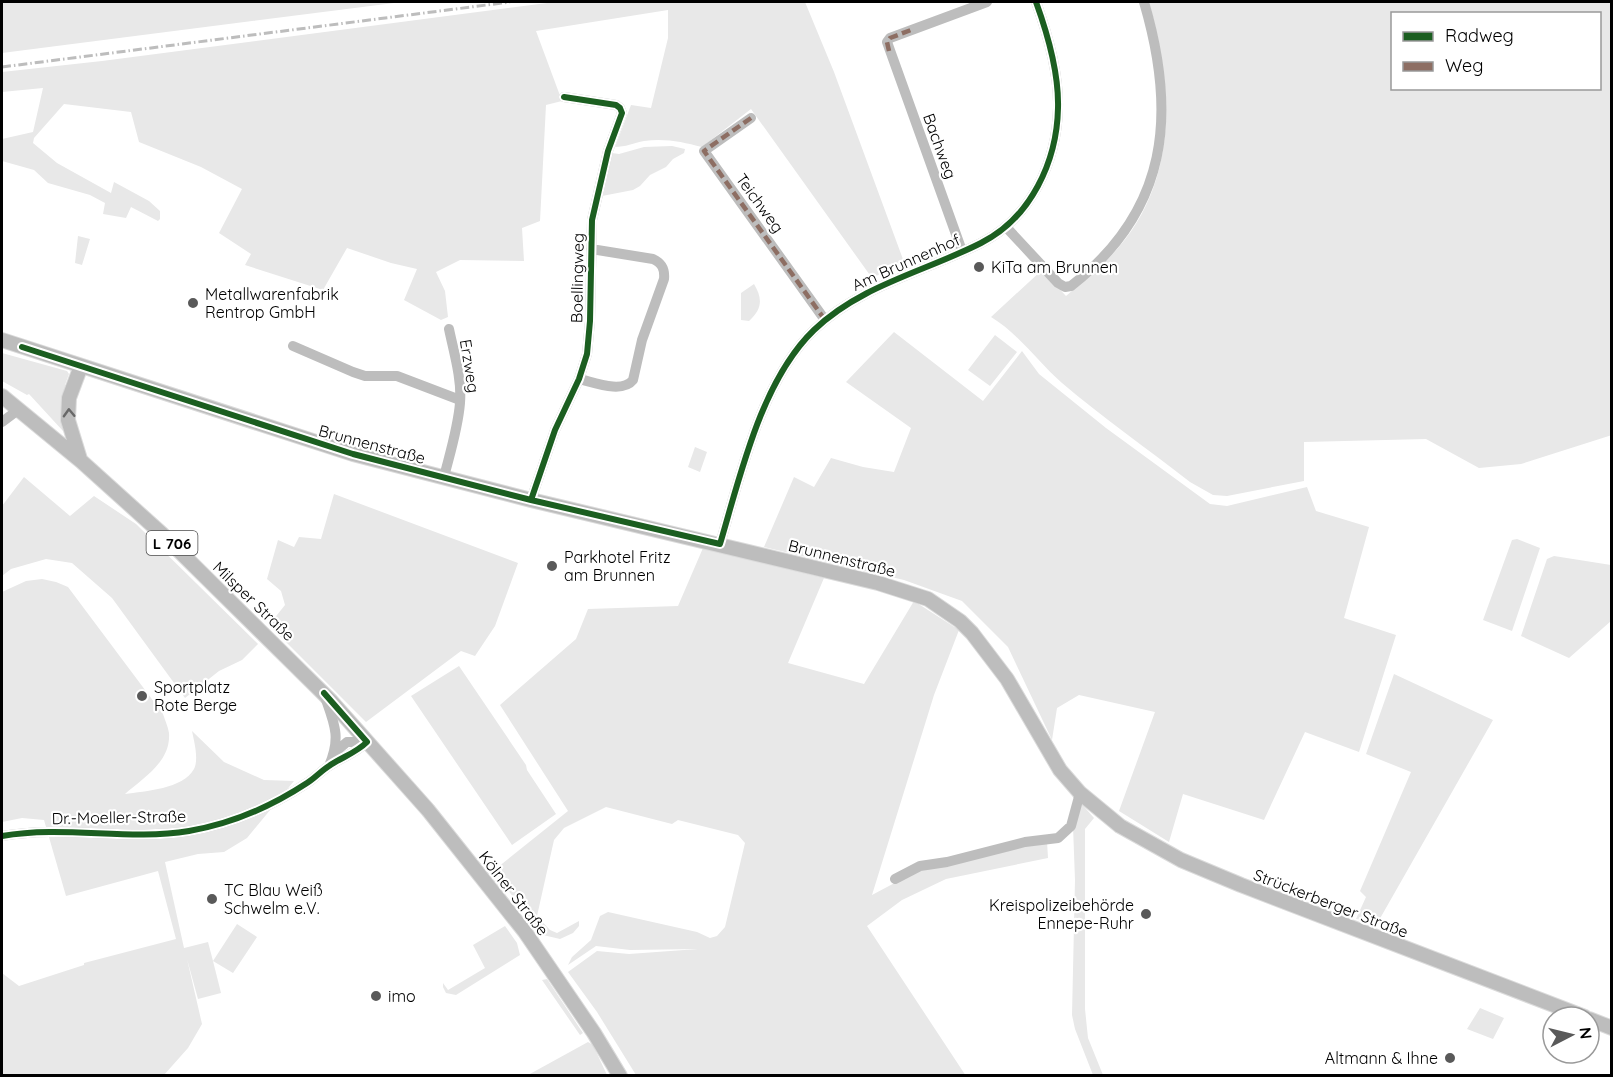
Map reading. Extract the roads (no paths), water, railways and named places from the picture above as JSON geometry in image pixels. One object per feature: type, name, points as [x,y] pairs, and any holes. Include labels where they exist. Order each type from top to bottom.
[{"type":"main road","name":"Brunnenstraße","points":[[2,340],[332,448],[531,500],[878,583],[928,599],[960,621],[972,633]]},
{"type":"main road","name":"L 706","points":[[81,366],[69,398],[68,420],[81,460]]},
{"type":"main road","name":"Milsper Straße","points":[[2,396],[81,460],[162,534],[324,693],[367,742]]},
{"type":"main road","name":"Strückerberger Straße","points":[[972,633],[1007,679],[1060,770],[1080,793],[1120,826],[1181,860],[1553,1005]]},
{"type":"main road","name":"Kölner Straße","points":[[367,742],[428,810],[532,941],[620,1076]]},
{"type":"street","name":"Bachweg","points":[[962,251],[887,42],[890,38],[987,2]]},
{"type":"street","name":"Am Brunnenhof","points":[[720,544],[746,456],[777,382],[812,332],[858,296],[983,242],[1006,227],[1028,203],[1049,159],[1057,123],[1056,79],[1045,28],[1036,2]]},
{"type":"street","points":[[1006,227],[1058,283],[1065,287],[1071,286],[1101,261],[1133,217],[1146,193],[1154,169],[1163,115],[1158,61],[1144,2]]},
{"type":"street","name":"Boellingweg","points":[[531,500],[555,430],[579,379],[587,354],[590,321],[591,220],[598,187],[621,111],[616,105],[564,97]]},
{"type":"street","name":"Teichweg","points":[[752,118],[704,151],[825,320]]},
{"type":"street","name":"Boellingweg","points":[[579,379],[622,387],[630,384],[633,380],[642,340],[664,279],[664,269],[653,259],[591,249]]},
{"type":"street","name":"Erzweg","points":[[444,477],[459,416],[460,400],[456,362],[449,329]]},
{"type":"street","points":[[293,346],[352,372],[365,376],[397,376],[460,400]]},
{"type":"street","points":[[2,422],[18,410]]},
{"type":"street","points":[[324,693],[336,729],[334,754],[329,766]]},
{"type":"street","points":[[334,754],[347,742],[367,742]]},
{"type":"street","name":"Dr.-Moeller-Straße","points":[[2,836],[37,832],[188,831],[224,822],[292,793],[329,766],[350,756],[367,742]]},
{"type":"street","points":[[895,879],[920,866],[947,862],[1025,842],[1058,838],[1071,826],[1080,793]]},
{"type":"railway","points":[[2,67],[510,2]]},
{"type":"place","name":"KiTa am Brunnen","points":[[979,267]]},
{"type":"place","name":"Metallwarenfabrik Rentrop GmbH","points":[[193,303]]},
{"type":"place","name":"Parkhotel Fritz am Brunnen","points":[[552,566]]},
{"type":"place","name":"Sportplatz Rote Berge","points":[[142,696]]},
{"type":"place","name":"TC Blau Weiß Schwelm e.V.","points":[[212,899]]},
{"type":"place","name":"Kreispolizeibehörde Ennepe-Ruhr","points":[[1146,914]]},
{"type":"place","name":"imo","points":[[376,996]]},
{"type":"place","name":"Altmann & Ihne","points":[[1450,1058]]}]
